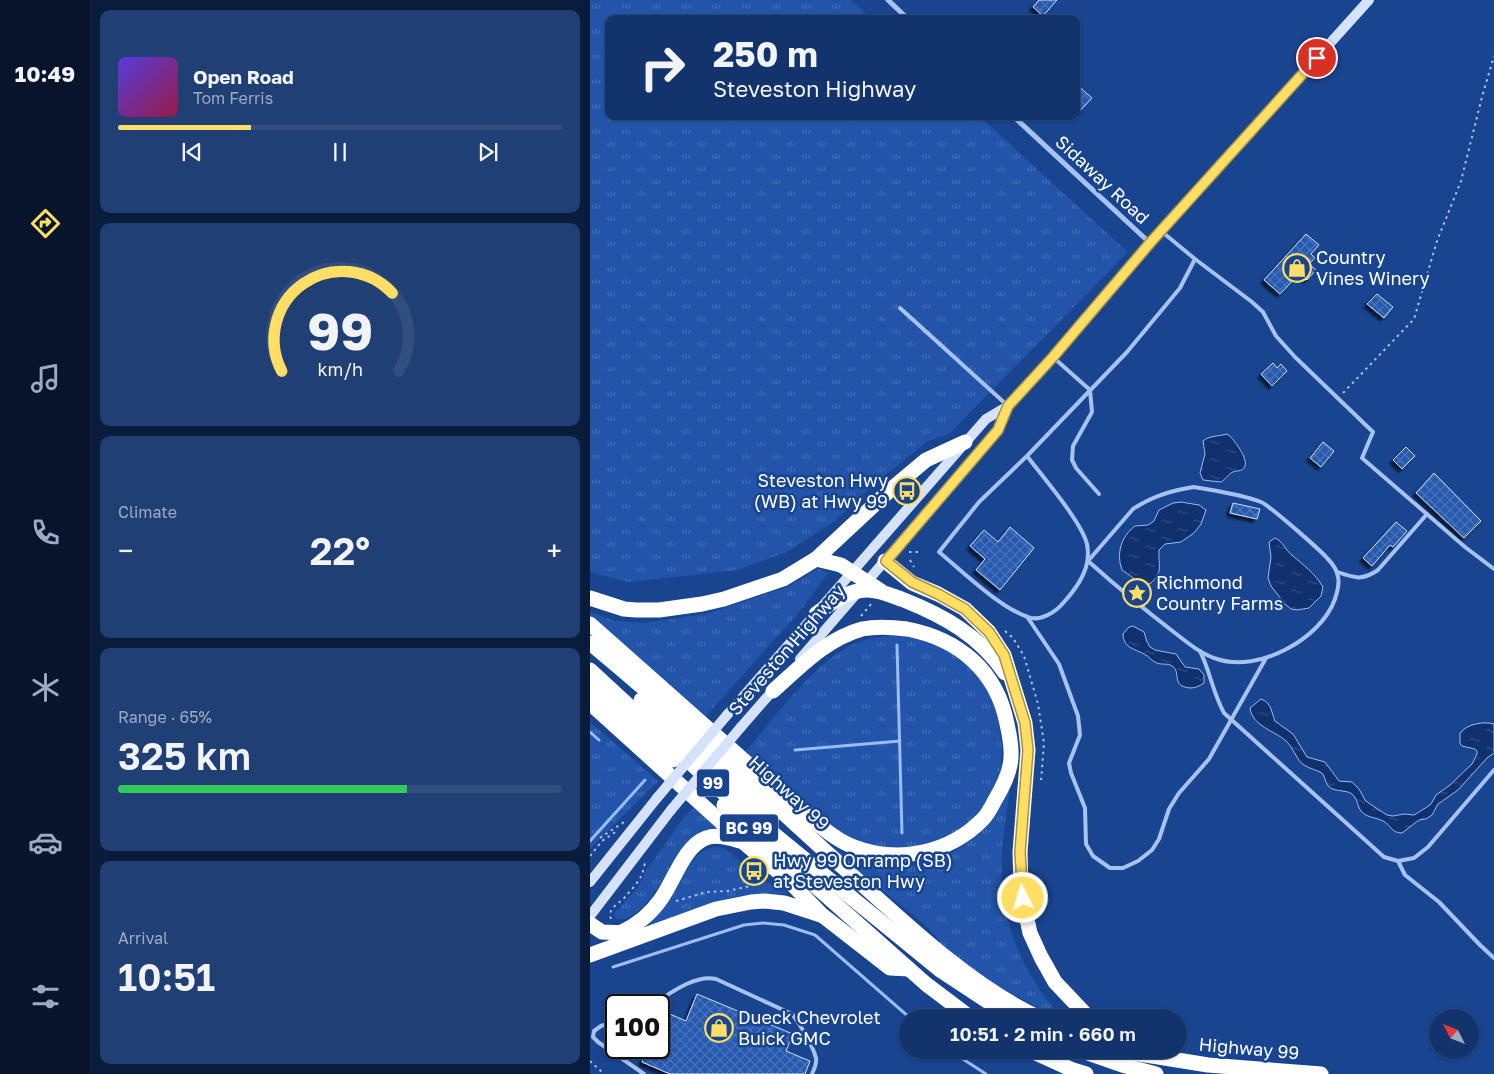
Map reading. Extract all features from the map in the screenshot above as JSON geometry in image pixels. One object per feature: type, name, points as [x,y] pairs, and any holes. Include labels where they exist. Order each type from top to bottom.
[{"type":"highway","points":[[590,598],[624,609],[658,610],[724,599],[783,578],[816,559],[926,460],[965,442]]},
{"type":"highway","points":[[816,559],[841,564],[852,571],[864,586],[878,597],[928,610],[955,624],[980,643],[997,660],[1013,684]]},
{"type":"highway","points":[[886,561],[912,582],[965,609],[989,632],[1004,655],[1025,723],[1028,750],[1020,852],[1021,886],[1025,910],[1030,933],[1041,958],[1055,982],[1080,1009]]},
{"type":"highway","points":[[816,614],[864,586]]},
{"type":"highway","points":[[590,624],[794,805],[830,833],[853,847],[879,855],[905,855],[932,852],[960,838],[984,818],[1000,792],[1010,766],[1011,740],[1006,714],[994,686],[982,669],[970,657],[948,642],[922,632],[894,627],[876,627],[842,636],[807,661],[773,691]]},
{"type":"highway","name":"Highway 99","points":[[590,643],[683,723],[871,893],[954,964],[1021,1009]]},
{"type":"highway","name":"99","points":[[590,653],[739,789],[842,889]]},
{"type":"highway","name":"99","points":[[590,670],[721,790],[940,970],[999,1009]]},
{"type":"highway","name":"BC 99","points":[[590,686],[926,984],[959,1009]]},
{"type":"highway","points":[[590,703],[742,841],[787,879],[822,915],[890,968],[909,969]]},
{"type":"highway","points":[[620,933],[636,925],[653,909],[662,898],[689,850],[699,841],[707,837],[716,836],[742,841]]},
{"type":"highway","points":[[590,955],[716,909],[766,901],[784,902],[822,915]]},
{"type":"highway","points":[[590,924],[602,932],[620,933],[657,930]]},
{"type":"highway","points":[[1187,1053],[1194,1055],[1208,1065]]},
{"type":"highway","points":[[1049,1059],[1086,1074]]},
{"type":"highway","points":[[1105,1059],[1156,1074]]},
{"type":"highway","name":"Highway 99","points":[[1171,1059],[1208,1065],[1321,1074]]},
{"type":"main road","name":"Steveston Highway","points":[[590,882],[727,715],[986,418],[1008,406],[1053,357],[1150,243],[1368,0]]},
{"type":"main road","name":"Steveston Highway","points":[[590,916],[671,810],[998,430],[1008,406]]},
{"type":"street","points":[[888,0],[904,15]]},
{"type":"street","name":"Sidaway Road","points":[[1017,120],[1150,243]]},
{"type":"lane","points":[[1161,231],[1258,307],[1263,312],[1276,336],[1295,357],[1373,432],[1362,458],[1465,547],[1494,569]]},
{"type":"lane","points":[[1195,259],[1180,288],[1127,352],[1027,456],[979,502],[939,552],[999,602],[1028,618],[1059,664],[1078,716],[1080,735],[1070,763],[1071,773],[1085,808],[1086,844],[1093,856],[1110,868],[1123,868],[1138,861],[1152,850],[1159,839],[1169,809],[1179,793],[1209,759],[1266,658]]},
{"type":"lane","points":[[900,308],[1008,406]]},
{"type":"lane","points":[[1053,357],[1090,390],[1092,412],[1073,446],[1072,460],[1076,468],[1099,494]]},
{"type":"lane","points":[[1027,456],[1076,522],[1087,544],[1088,561],[1140,606],[1200,651],[1217,659],[1233,662],[1266,658],[1302,640],[1322,622],[1331,610],[1338,590],[1339,579],[1337,572],[1326,557],[1263,503],[1243,496],[1194,487],[1177,490],[1141,503],[1133,509],[1088,561],[1073,592],[1061,606],[1048,615],[1028,618]]},
{"type":"lane","points":[[1337,572],[1356,578],[1368,576],[1378,570],[1426,514]]},
{"type":"lane","points":[[1200,651],[1217,700],[1231,720],[1384,857],[1398,861],[1414,858],[1428,846],[1494,770]]},
{"type":"lane","points":[[1398,861],[1405,875],[1439,902],[1494,958]]},
{"type":"lane","points":[[669,994],[679,988],[707,977],[716,979],[792,1014],[800,1023],[816,1058],[816,1066],[812,1074]]},
{"type":"lane","points":[[605,1024],[594,1031],[593,1037],[605,1047]]},
{"type":"lane","points":[[622,1059],[644,1074]]},
{"type":"path","points":[[1338,398],[1414,319],[1437,241],[1461,181],[1494,56]]},
{"type":"path","points":[[909,552],[922,552]]},
{"type":"path","points":[[861,616],[878,597]]},
{"type":"path","points":[[590,856],[602,841],[610,836]]},
{"type":"path","points":[[610,917],[614,907],[624,899],[641,877],[643,869]]},
{"type":"path","points":[[672,902],[707,892],[750,886],[761,877]]},
{"type":"path","points":[[590,1061],[604,1074]]},
{"type":"green space","points":[[590,0],[851,0],[868,15],[605,15],[605,120],[983,120],[1128,252],[949,434],[928,441],[874,484],[835,521],[787,552],[738,570],[628,582],[590,572]]},
{"type":"green space","points":[[818,569],[828,573],[800,611],[706,716],[590,615],[590,612],[615,621],[644,623],[706,614],[787,587]]},
{"type":"green space","points":[[905,634],[919,637],[954,652],[982,678],[996,708],[1002,747],[1000,774],[996,786],[983,807],[976,816],[957,832],[924,848],[872,849],[825,825],[746,751],[795,692],[838,653],[864,640]]},
{"type":"green space","points":[[590,722],[658,781],[590,849]]},
{"type":"green space","points":[[1011,780],[1002,856],[1004,900],[1008,922],[1024,963],[1047,1000],[1055,1009],[1040,1009],[1003,989],[946,951],[935,935],[918,919],[820,841],[869,865],[882,867],[911,866],[940,857],[966,844],[976,835],[990,816]]},
{"type":"green space","points":[[693,807],[716,828],[698,836],[636,913],[624,919],[616,918],[613,915],[639,886],[645,872]]},
{"type":"green space","points":[[719,847],[727,850],[762,881],[776,885],[788,892],[786,894],[755,894],[728,898],[651,925],[648,923],[667,903],[694,859],[709,849]]},
{"type":"water","points":[[1227,434],[1244,456],[1244,468],[1234,471],[1221,482],[1203,480],[1200,473],[1205,454],[1203,441],[1211,437]]},
{"type":"water","points":[[1181,502],[1199,505],[1206,510],[1201,524],[1194,533],[1181,542],[1165,544],[1159,550],[1159,572],[1157,575],[1150,584],[1139,582],[1122,570],[1120,552],[1123,540],[1135,526],[1148,525],[1154,521],[1159,510],[1173,503]]},
{"type":"water","points":[[1275,538],[1313,573],[1323,587],[1321,596],[1309,608],[1291,609],[1271,586],[1268,578],[1271,557],[1269,542]]},
{"type":"water","points":[[1133,626],[1144,632],[1150,647],[1155,650],[1176,654],[1185,667],[1199,669],[1204,675],[1204,683],[1194,688],[1184,687],[1178,682],[1175,669],[1172,666],[1159,664],[1127,645],[1123,634],[1129,627]]},
{"type":"water","points":[[1261,699],[1269,705],[1275,721],[1293,734],[1307,757],[1325,762],[1339,781],[1352,782],[1359,789],[1365,800],[1387,815],[1414,815],[1431,804],[1436,795],[1450,785],[1472,764],[1477,751],[1460,744],[1460,733],[1467,727],[1480,723],[1494,724],[1494,753],[1487,758],[1458,790],[1438,804],[1432,815],[1426,819],[1419,820],[1402,833],[1398,833],[1383,821],[1363,813],[1352,794],[1329,787],[1322,773],[1304,765],[1286,741],[1259,724],[1250,708]]},
{"type":"building","points":[[1039,0],[1057,0],[1044,15],[1033,7]]},
{"type":"building","points":[[1080,88],[1092,98],[1080,111]]},
{"type":"building","points":[[1306,234],[1319,245],[1311,254],[1315,258],[1309,264],[1316,270],[1307,280],[1300,273],[1280,294],[1264,280]]},
{"type":"building","points":[[1377,294],[1393,307],[1384,318],[1367,304]]},
{"type":"building","points":[[1273,363],[1277,368],[1281,364],[1287,371],[1272,386],[1261,374]]},
{"type":"building","points":[[1323,442],[1334,451],[1321,467],[1310,458]]},
{"type":"building","points":[[1406,447],[1415,456],[1402,469],[1393,460]]},
{"type":"building","points":[[1434,473],[1481,521],[1464,538],[1416,493]]},
{"type":"building","points":[[1233,503],[1260,509],[1257,519],[1230,513]]},
{"type":"building","points":[[1396,522],[1407,531],[1393,547],[1390,545],[1372,566],[1363,558]]},
{"type":"building","points":[[1010,527],[1034,548],[1000,590],[976,570],[985,559],[970,546],[984,530],[998,542]]},
{"type":"building","name":"Dueck Chevrolet Buick GMC","points":[[697,994],[793,1034],[786,1051],[810,1061],[805,1074],[670,1074],[642,1062],[643,1059],[670,1059],[670,1014],[686,1021]]},
{"type":"waterway","points":[[897,645],[902,833]]},
{"type":"waterway","points":[[590,732],[599,740]]},
{"type":"waterway","points":[[795,750],[900,741]]},
{"type":"waterway","points":[[590,841],[645,780]]},
{"type":"waterway","points":[[613,967],[744,925],[763,923],[784,925],[815,935],[900,1009]]},
{"type":"waterway","points":[[963,1059],[986,1074]]},
{"type":"place","name":"Country Vines Winery","points":[[1297,268]]},
{"type":"place","name":"Steveston Hwy (WB) at Hwy 99","points":[[907,491]]},
{"type":"place","name":"Richmond Country Farms","points":[[1137,593]]},
{"type":"place","name":"Hwy 99 Onramp (SB) at Steveston Hwy","points":[[754,871]]},
{"type":"place","name":"Dueck Chevrolet Buick GMC","points":[[719,1028]]},
{"type":"route","points":[[1023,898],[1020,852],[1028,750],[1025,723],[1004,655],[989,632],[965,609],[912,582],[886,561],[998,430],[1008,406],[1053,357],[1150,243],[1317,58]]}]
